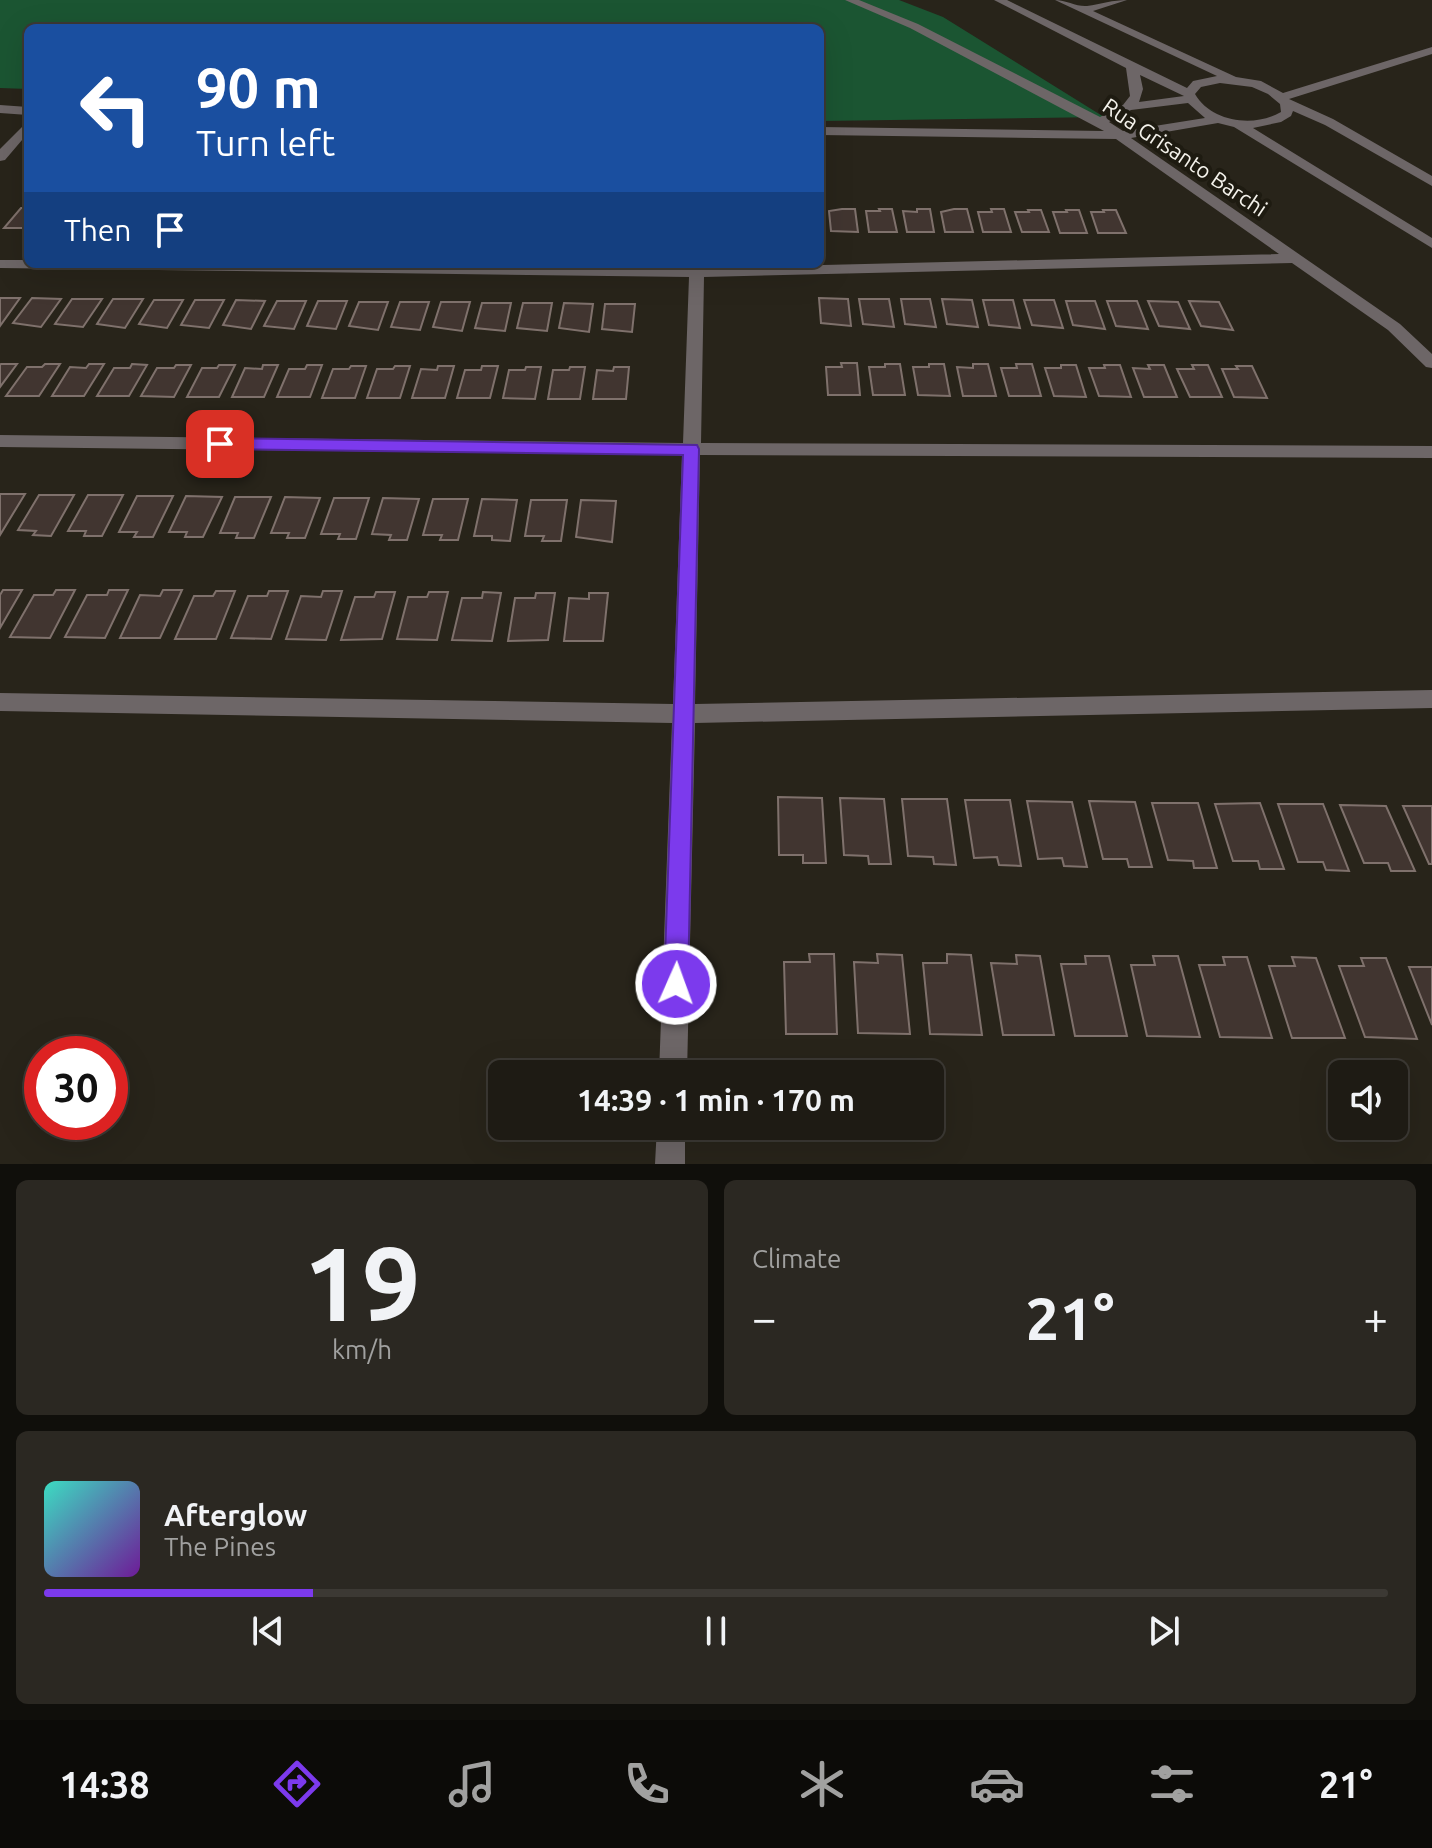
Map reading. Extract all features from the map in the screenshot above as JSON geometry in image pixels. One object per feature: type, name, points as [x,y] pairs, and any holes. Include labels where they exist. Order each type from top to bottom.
[{"type":"street","name":"Rua Grisanto Barchi","points":[[850,0],[914,26],[1123,135],[1394,327],[1432,363]]},
{"type":"street","points":[[999,0],[1190,96],[1198,108],[1228,121],[1376,207],[1432,244]]},
{"type":"street","points":[[1060,0],[1234,80]]},
{"type":"street","points":[[1083,10],[1122,0]]},
{"type":"street","points":[[1284,100],[1432,50]]},
{"type":"street","points":[[1128,107],[1140,87],[1132,67]]},
{"type":"street","points":[[1100,122],[1128,107],[1190,96],[1197,84],[1208,80],[1234,80],[1263,86],[1432,182]]},
{"type":"street","points":[[824,131],[1123,135],[1228,121],[1275,121],[1287,113],[1284,100]]},
{"type":"street","points":[[0,109],[24,111]]},
{"type":"street","points":[[0,157],[24,130]]},
{"type":"street","points":[[824,267],[1296,258]]},
{"type":"street","points":[[0,264],[24,264]]},
{"type":"street","points":[[558,268],[751,268]]},
{"type":"street","points":[[673,1060],[697,269]]},
{"type":"street","points":[[0,441],[691,449],[1432,452]]},
{"type":"street","points":[[0,702],[684,714],[1432,699]]},
{"type":"street","points":[[670,1164],[671,1140]]},
{"type":"green space","points":[[0,0],[899,0],[943,17],[1104,117],[824,121],[824,24],[24,24],[24,89],[0,88]]},
{"type":"building","points":[[21,208],[24,208],[24,228],[4,228]]},
{"type":"building","points":[[855,209],[858,232],[831,231],[829,211]]},
{"type":"building","points":[[892,209],[897,232],[869,232],[866,211]]},
{"type":"building","points":[[917,209],[930,209],[934,232],[907,232],[903,211],[917,212]]},
{"type":"building","points":[[967,209],[973,232],[945,232],[941,212]]},
{"type":"building","points":[[991,209],[1004,209],[1011,232],[983,232],[978,212],[992,212]]},
{"type":"building","points":[[1041,210],[1049,232],[1022,232],[1015,212]]},
{"type":"building","points":[[1079,210],[1087,233],[1060,233],[1053,212]]},
{"type":"building","points":[[1116,210],[1126,233],[1098,233],[1091,212]]},
{"type":"building","points":[[0,298],[20,298],[0,326]]},
{"type":"building","points":[[32,298],[61,299],[41,327],[13,323]]},
{"type":"building","points":[[819,298],[848,299],[851,326],[821,323]]},
{"type":"building","points":[[72,299],[102,299],[83,327],[55,324]]},
{"type":"building","points":[[113,299],[143,299],[125,328],[97,324]]},
{"type":"building","points":[[859,299],[889,299],[894,327],[863,324]]},
{"type":"building","points":[[901,299],[930,299],[936,327],[905,324]]},
{"type":"building","points":[[942,299],[972,300],[978,327],[947,324]]},
{"type":"building","points":[[154,300],[183,300],[167,328],[139,324]]},
{"type":"building","points":[[195,300],[224,300],[209,328],[181,325]]},
{"type":"building","points":[[236,300],[265,301],[251,329],[223,325]]},
{"type":"building","points":[[983,300],[1013,300],[1020,328],[989,325]]},
{"type":"building","points":[[1024,300],[1054,300],[1063,328],[1032,325]]},
{"type":"building","points":[[277,301],[306,301],[294,329],[264,326]]},
{"type":"building","points":[[318,301],[347,301],[336,329],[307,326]]},
{"type":"building","points":[[1066,301],[1095,301],[1105,329],[1073,325]]},
{"type":"building","points":[[1107,301],[1137,301],[1148,329],[1116,326]]},
{"type":"building","points":[[1148,301],[1178,302],[1190,329],[1159,326]]},
{"type":"building","points":[[1189,301],[1219,302],[1233,330],[1201,326]]},
{"type":"building","points":[[359,302],[388,302],[378,330],[349,326]]},
{"type":"building","points":[[400,302],[429,302],[420,330],[391,327]]},
{"type":"building","points":[[441,302],[470,302],[462,331],[433,327]]},
{"type":"building","points":[[482,303],[511,303],[505,331],[475,328]]},
{"type":"building","points":[[523,303],[552,303],[547,331],[517,328]]},
{"type":"building","points":[[564,303],[593,304],[589,332],[559,328]]},
{"type":"building","points":[[605,304],[635,304],[632,332],[602,329]]},
{"type":"building","points":[[841,363],[857,363],[860,395],[828,395],[826,367],[842,367]]},
{"type":"building","points":[[17,364],[0,387],[0,365]]},
{"type":"building","points":[[45,364],[60,364],[39,396],[6,396],[27,367],[42,367]]},
{"type":"building","points":[[89,364],[104,364],[84,396],[52,396],[70,367],[86,368]]},
{"type":"building","points":[[132,364],[147,365],[129,396],[97,396],[114,368],[130,368]]},
{"type":"building","points":[[885,364],[900,364],[905,395],[873,395],[869,367],[885,367]]},
{"type":"building","points":[[929,364],[944,364],[950,396],[918,395],[913,367],[929,367]]},
{"type":"building","points":[[973,364],[988,364],[996,396],[963,396],[957,367],[973,368]]},
{"type":"building","points":[[1016,364],[1032,364],[1041,396],[1009,396],[1001,368],[1017,368]]},
{"type":"building","points":[[176,365],[191,365],[174,397],[141,396],[157,368],[174,368]]},
{"type":"building","points":[[219,365],[235,365],[219,397],[187,397],[202,368],[217,368]]},
{"type":"building","points":[[263,365],[278,365],[264,397],[232,397],[245,368],[262,369]]},
{"type":"building","points":[[307,365],[322,365],[310,397],[277,397],[289,369],[305,369]]},
{"type":"building","points":[[1061,365],[1076,365],[1086,397],[1054,396],[1045,368],[1061,368]]},
{"type":"building","points":[[1104,365],[1120,365],[1131,397],[1099,396],[1089,368],[1105,368]]},
{"type":"building","points":[[1148,365],[1164,365],[1177,397],[1144,397],[1133,368],[1150,369]]},
{"type":"building","points":[[1192,365],[1208,365],[1222,397],[1190,397],[1177,369],[1194,369]]},
{"type":"building","points":[[351,366],[366,366],[355,398],[322,398],[333,369],[349,369]]},
{"type":"building","points":[[395,366],[410,366],[400,398],[367,398],[377,369],[393,369]]},
{"type":"building","points":[[438,366],[454,366],[445,398],[412,398],[421,369],[437,370]]},
{"type":"building","points":[[482,366],[498,366],[490,398],[457,398],[465,370],[481,370]]},
{"type":"building","points":[[1236,366],[1252,366],[1267,398],[1234,397],[1222,369],[1238,369]]},
{"type":"building","points":[[526,367],[541,367],[535,399],[503,398],[509,370],[525,370]]},
{"type":"building","points":[[570,367],[585,367],[580,399],[548,399],[553,370],[569,370]]},
{"type":"building","points":[[614,367],[629,367],[626,399],[593,399],[597,370],[613,371]]},
{"type":"building","points":[[0,494],[25,494],[0,535]]},
{"type":"building","points":[[39,495],[74,495],[51,536],[18,530]]},
{"type":"building","points":[[88,495],[123,495],[102,536],[84,536],[86,531],[68,531]]},
{"type":"building","points":[[137,496],[173,496],[153,537],[134,537],[137,532],[119,532]]},
{"type":"building","points":[[186,496],[222,497],[203,537],[185,537],[187,532],[169,532]]},
{"type":"building","points":[[235,497],[271,497],[254,538],[236,538],[238,533],[220,533]]},
{"type":"building","points":[[285,497],[320,498],[305,538],[287,538],[289,533],[271,533]]},
{"type":"building","points":[[334,498],[369,498],[356,539],[338,539],[340,534],[321,534]]},
{"type":"building","points":[[383,498],[419,499],[407,540],[389,540],[391,535],[372,534]]},
{"type":"building","points":[[433,499],[468,499],[458,540],[440,540],[442,535],[423,535]]},
{"type":"building","points":[[482,499],[517,500],[510,541],[492,540],[492,536],[474,536]]},
{"type":"building","points":[[531,500],[567,500],[561,541],[542,541],[544,536],[525,536]]},
{"type":"building","points":[[581,500],[616,501],[612,542],[576,537]]},
{"type":"building","points":[[3,590],[22,590],[0,628],[0,595]]},
{"type":"building","points":[[56,590],[75,590],[50,638],[10,637],[34,595],[53,595]]},
{"type":"building","points":[[109,590],[128,590],[105,638],[65,637],[87,595],[107,595]]},
{"type":"building","points":[[163,590],[182,590],[160,638],[120,638],[140,595],[160,596]]},
{"type":"building","points":[[216,591],[235,591],[216,639],[175,639],[194,596],[213,596]]},
{"type":"building","points":[[269,591],[288,591],[271,639],[231,638],[248,596],[267,596]]},
{"type":"building","points":[[323,591],[342,591],[326,640],[286,639],[301,596],[321,597]]},
{"type":"building","points":[[376,592],[395,592],[382,639],[341,640],[355,597],[374,597]]},
{"type":"building","points":[[429,592],[448,592],[437,640],[397,639],[408,597],[427,597]]},
{"type":"building","points":[[483,592],[501,593],[492,641],[452,640],[462,598],[482,598]]},
{"type":"building","points":[[536,593],[555,593],[548,640],[508,641],[515,598],[535,598]]},
{"type":"building","points":[[589,593],[608,593],[603,641],[564,641],[569,598],[589,599]]},
{"type":"building","points":[[778,797],[822,798],[826,863],[803,863],[803,855],[779,855]]},
{"type":"building","points":[[840,798],[884,799],[891,864],[869,864],[868,856],[844,855]]},
{"type":"building","points":[[902,799],[947,799],[956,865],[934,864],[933,857],[908,856]]},
{"type":"building","points":[[965,800],[1010,800],[1021,866],[999,865],[997,857],[974,858]]},
{"type":"building","points":[[1027,801],[1072,802],[1087,867],[1064,866],[1062,858],[1038,859]]},
{"type":"building","points":[[1089,801],[1135,802],[1152,867],[1129,867],[1127,859],[1103,859]]},
{"type":"building","points":[[1152,803],[1198,803],[1217,868],[1194,868],[1193,861],[1168,860]]},
{"type":"building","points":[[1260,803],[1284,869],[1260,869],[1258,861],[1233,861],[1215,804]]},
{"type":"building","points":[[1278,804],[1323,804],[1349,871],[1326,870],[1323,862],[1298,862]]},
{"type":"building","points":[[1340,805],[1386,806],[1415,871],[1391,871],[1388,863],[1364,863]]},
{"type":"building","points":[[1403,806],[1432,806],[1432,864],[1429,864]]},
{"type":"building","points":[[809,954],[834,954],[837,1034],[786,1034],[784,962],[810,962]]},
{"type":"building","points":[[877,954],[902,955],[910,1034],[858,1033],[854,962],[878,963]]},
{"type":"building","points":[[947,954],[971,955],[982,1035],[930,1034],[923,963],[947,963]]},
{"type":"building","points":[[1016,955],[1040,956],[1054,1035],[1003,1035],[991,963],[1017,964]]},
{"type":"building","points":[[1085,956],[1109,956],[1127,1036],[1075,1036],[1061,964],[1086,964]]},
{"type":"building","points":[[1153,956],[1178,956],[1200,1037],[1147,1036],[1131,965],[1155,965]]},
{"type":"building","points":[[1223,957],[1247,957],[1272,1038],[1220,1037],[1199,965],[1225,965]]},
{"type":"building","points":[[1292,957],[1316,958],[1345,1038],[1292,1038],[1269,966],[1295,966]]},
{"type":"building","points":[[1361,958],[1386,958],[1417,1039],[1365,1037],[1339,966],[1364,966]]},
{"type":"building","points":[[1409,967],[1432,967],[1432,1025]]},
{"type":"route","points":[[220,444],[691,449],[676,984]]}]
